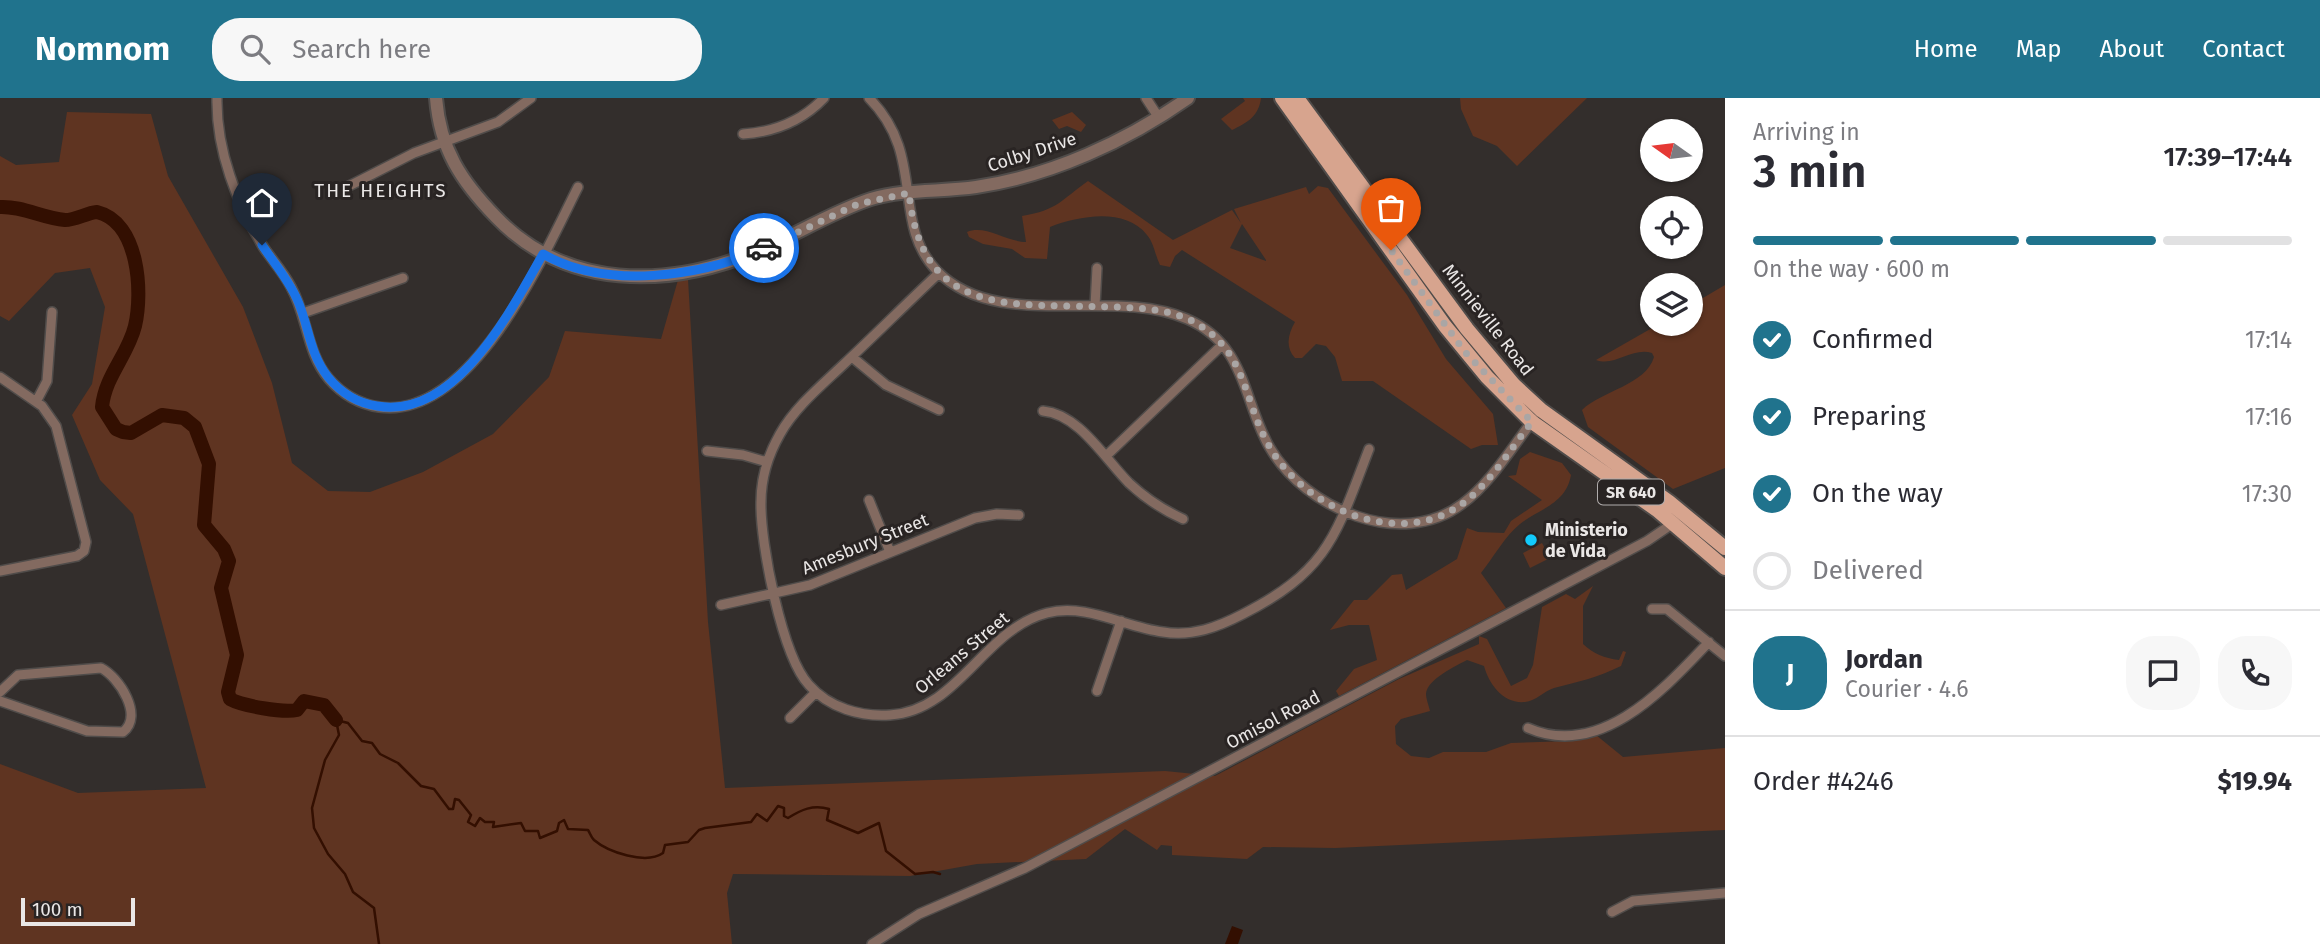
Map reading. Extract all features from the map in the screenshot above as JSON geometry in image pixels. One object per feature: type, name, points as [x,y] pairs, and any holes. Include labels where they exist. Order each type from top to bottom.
[{"type":"main road","name":"Minnieville Road","points":[[1282,98],[1465,352],[1537,416],[1725,548]]},
{"type":"main road","name":"Minnieville Road","points":[[1297,98],[1466,329],[1537,416]]},
{"type":"main road","name":"Minnieville Road","points":[[1679,518],[1725,568]]},
{"type":"street","points":[[216,98],[221,141],[238,197],[262,245],[291,287],[303,313],[312,349],[338,388],[349,397],[368,405],[406,405],[434,394],[481,353],[505,319],[543,254],[578,187]]},
{"type":"street","name":"Colby Drive","points":[[436,98],[443,142],[456,171],[475,196],[510,231],[543,254],[579,270],[615,276],[698,268],[758,251],[870,199],[975,187],[1010,180],[1102,147],[1159,118],[1188,98]]},
{"type":"street","points":[[347,187],[391,163],[498,122],[531,98]]},
{"type":"street","points":[[743,134],[769,131],[793,122],[824,98]]},
{"type":"street","points":[[869,98],[887,118],[899,142],[917,239],[939,273],[966,292],[989,300],[1170,313],[1198,325],[1222,345],[1246,383],[1260,426],[1279,461],[1300,483],[1345,512],[1401,524],[1424,521],[1451,511],[1472,496],[1537,416]]},
{"type":"street","points":[[1146,98],[1159,118]]},
{"type":"street","points":[[1096,306],[1097,268]]},
{"type":"street","name":"Orleans Street","points":[[939,273],[788,421],[767,462],[761,517],[775,593],[795,664],[816,692],[836,705],[864,714],[907,712],[931,702],[1000,638],[1039,615],[1076,610],[1160,632],[1186,634],[1238,617],[1304,576],[1324,553],[1345,512],[1369,449]]},
{"type":"street","points":[[303,313],[403,278]]},
{"type":"street","points":[[36,402],[47,381],[52,312]]},
{"type":"street","points":[[1106,456],[1222,345]]},
{"type":"street","points":[[852,357],[886,385],[939,410]]},
{"type":"street","points":[[0,377],[50,415],[61,438],[86,547],[77,556],[0,571]]},
{"type":"street","points":[[1043,411],[1065,418],[1144,496],[1183,519]]},
{"type":"street","points":[[707,452],[743,455],[767,462]]},
{"type":"street","points":[[869,500],[890,552]]},
{"type":"street","name":"Amesbury Street","points":[[721,605],[810,584],[975,517],[1019,515]]},
{"type":"street","name":"Omisol Road","points":[[872,944],[919,914],[1025,868],[1147,805],[1626,552],[1679,518]]},
{"type":"street","points":[[1652,609],[1667,609],[1725,656]]},
{"type":"street","points":[[1097,691],[1121,621]]},
{"type":"street","points":[[1528,728],[1553,736],[1572,734],[1619,720],[1655,697],[1709,642]]},
{"type":"street","points":[[0,692],[18,675],[100,668],[110,675],[132,710],[133,718],[123,732],[99,733],[0,701]]},
{"type":"street","points":[[790,718],[816,692]]},
{"type":"street","points":[[1612,912],[1633,901],[1725,893]]},
{"type":"shaded area","points":[[1243,98],[1261,98],[1258,110],[1243,125],[1232,130],[1221,119],[1245,101]]},
{"type":"shaded area","points":[[1460,98],[1587,98],[1517,166],[1497,146],[1473,136],[1461,109]]},
{"type":"shaded area","points":[[67,112],[151,114],[168,176],[243,307],[272,383],[292,463],[328,491],[370,492],[423,472],[493,434],[549,377],[565,331],[661,339],[678,280],[688,279],[708,622],[725,788],[1165,771],[1215,776],[1399,679],[1479,644],[1479,636],[1487,639],[1511,686],[1527,678],[1533,665],[1542,607],[1566,594],[1575,599],[1593,586],[1583,606],[1583,644],[1604,657],[1619,660],[1623,651],[1626,652],[1621,666],[1554,688],[1529,701],[1517,702],[1498,692],[1489,680],[1484,666],[1467,660],[1431,683],[1426,694],[1430,711],[1401,719],[1395,726],[1396,744],[1411,756],[1429,758],[1443,752],[1486,752],[1511,743],[1571,741],[1596,735],[1623,757],[1725,748],[1725,830],[1335,848],[1263,847],[1247,859],[1172,855],[1172,846],[1161,845],[1157,850],[1125,829],[1086,859],[977,864],[910,876],[733,874],[727,893],[732,944],[0,944],[0,764],[78,793],[206,788],[133,514],[100,480],[72,415],[92,384],[105,307],[90,268],[55,273],[9,321],[0,316],[0,156],[16,165],[59,162]]},
{"type":"shaded area","points":[[1072,112],[1086,125],[1081,132],[1067,126],[1059,129],[1052,120]]},
{"type":"shaded area","points":[[1088,181],[1173,240],[1232,210],[1241,223],[1234,209],[1306,187],[1309,194],[1318,186],[1328,188],[1407,295],[1446,359],[1493,414],[1498,445],[1482,445],[1471,449],[1373,381],[1342,381],[1335,357],[1326,346],[1316,344],[1302,358],[1295,358],[1289,340],[1295,322],[1182,250],[1175,256],[1170,267],[1160,265],[1147,235],[1127,220],[1088,217],[1050,227],[1047,259],[1025,258],[1012,249],[983,244],[969,237],[967,232],[981,230],[1026,242],[1022,216],[1052,207]],"holes":[[[1242,224],[1266,260],[1230,248]]]},
{"type":"shaded area","points":[[1725,285],[1725,468],[1673,489],[1588,427],[1582,410],[1590,403],[1633,381],[1649,367],[1654,357],[1652,353],[1645,352],[1610,361],[1596,360],[1640,335],[1703,336],[1703,298]]},
{"type":"shaded area","points":[[1530,452],[1562,463],[1571,475],[1564,493],[1515,529],[1481,573],[1506,608],[1339,696],[1336,691],[1354,669],[1377,660],[1369,625],[1349,625],[1330,630],[1354,600],[1367,600],[1392,575],[1402,574],[1406,590],[1457,559],[1467,528],[1478,532],[1504,533],[1511,521],[1542,500],[1508,476],[1516,475],[1520,459]]},
{"type":"shaded area","points":[[1542,543],[1550,558],[1530,568],[1523,553]]},
{"type":"shaded area","points":[[1232,926],[1243,930],[1238,944],[1225,944]]},
{"type":"waterway","points":[[0,207],[17,208],[65,220],[97,212],[111,218],[122,229],[135,260],[138,278],[137,312],[132,337],[107,385],[102,407],[116,429],[123,432],[131,433],[162,415],[184,418],[195,427],[209,464],[204,525],[224,549],[229,561],[221,588],[237,655],[228,692],[230,699],[282,711],[297,710],[304,701],[324,705],[336,720]]},
{"type":"waterway","points":[[379,944],[374,908],[353,892],[345,874],[328,854],[314,828],[312,808],[325,760],[339,735],[336,720],[348,723],[362,741],[372,743],[380,754],[398,763],[421,786],[434,789],[449,809],[453,809],[455,799],[459,800],[471,815],[468,822],[475,826],[480,818],[485,822],[494,822],[493,827],[521,823],[525,831],[538,831],[540,838],[557,831],[559,823],[564,820],[568,829],[588,830],[594,840],[608,849],[627,856],[647,858],[663,853],[665,845],[688,842],[699,830],[705,828],[751,822],[757,814],[767,821],[778,806],[784,808],[784,816],[788,818],[818,807],[829,809],[827,820],[858,833],[879,823],[886,851],[915,874],[940,874]]},
{"type":"way so far","points":[[764,248],[870,199],[909,193],[914,230],[924,254],[939,273],[966,292],[1000,302],[1151,309],[1170,313],[1198,325],[1210,334],[1238,366],[1252,397],[1266,440],[1288,472],[1331,505],[1368,519],[1401,524],[1437,518],[1462,504],[1480,487],[1532,422],[1465,352],[1391,250]]},
{"type":"place","name":"Ministerio de Vida","points":[[1531,540]]},
{"type":"district","name":"THE HEIGHTS","points":[[381,190]]},
{"type":"route","points":[[262,245],[298,300],[312,349],[328,378],[349,397],[368,405],[383,407],[406,405],[424,399],[467,368],[494,337],[543,254],[579,270],[630,276],[712,266],[764,248]]}]
